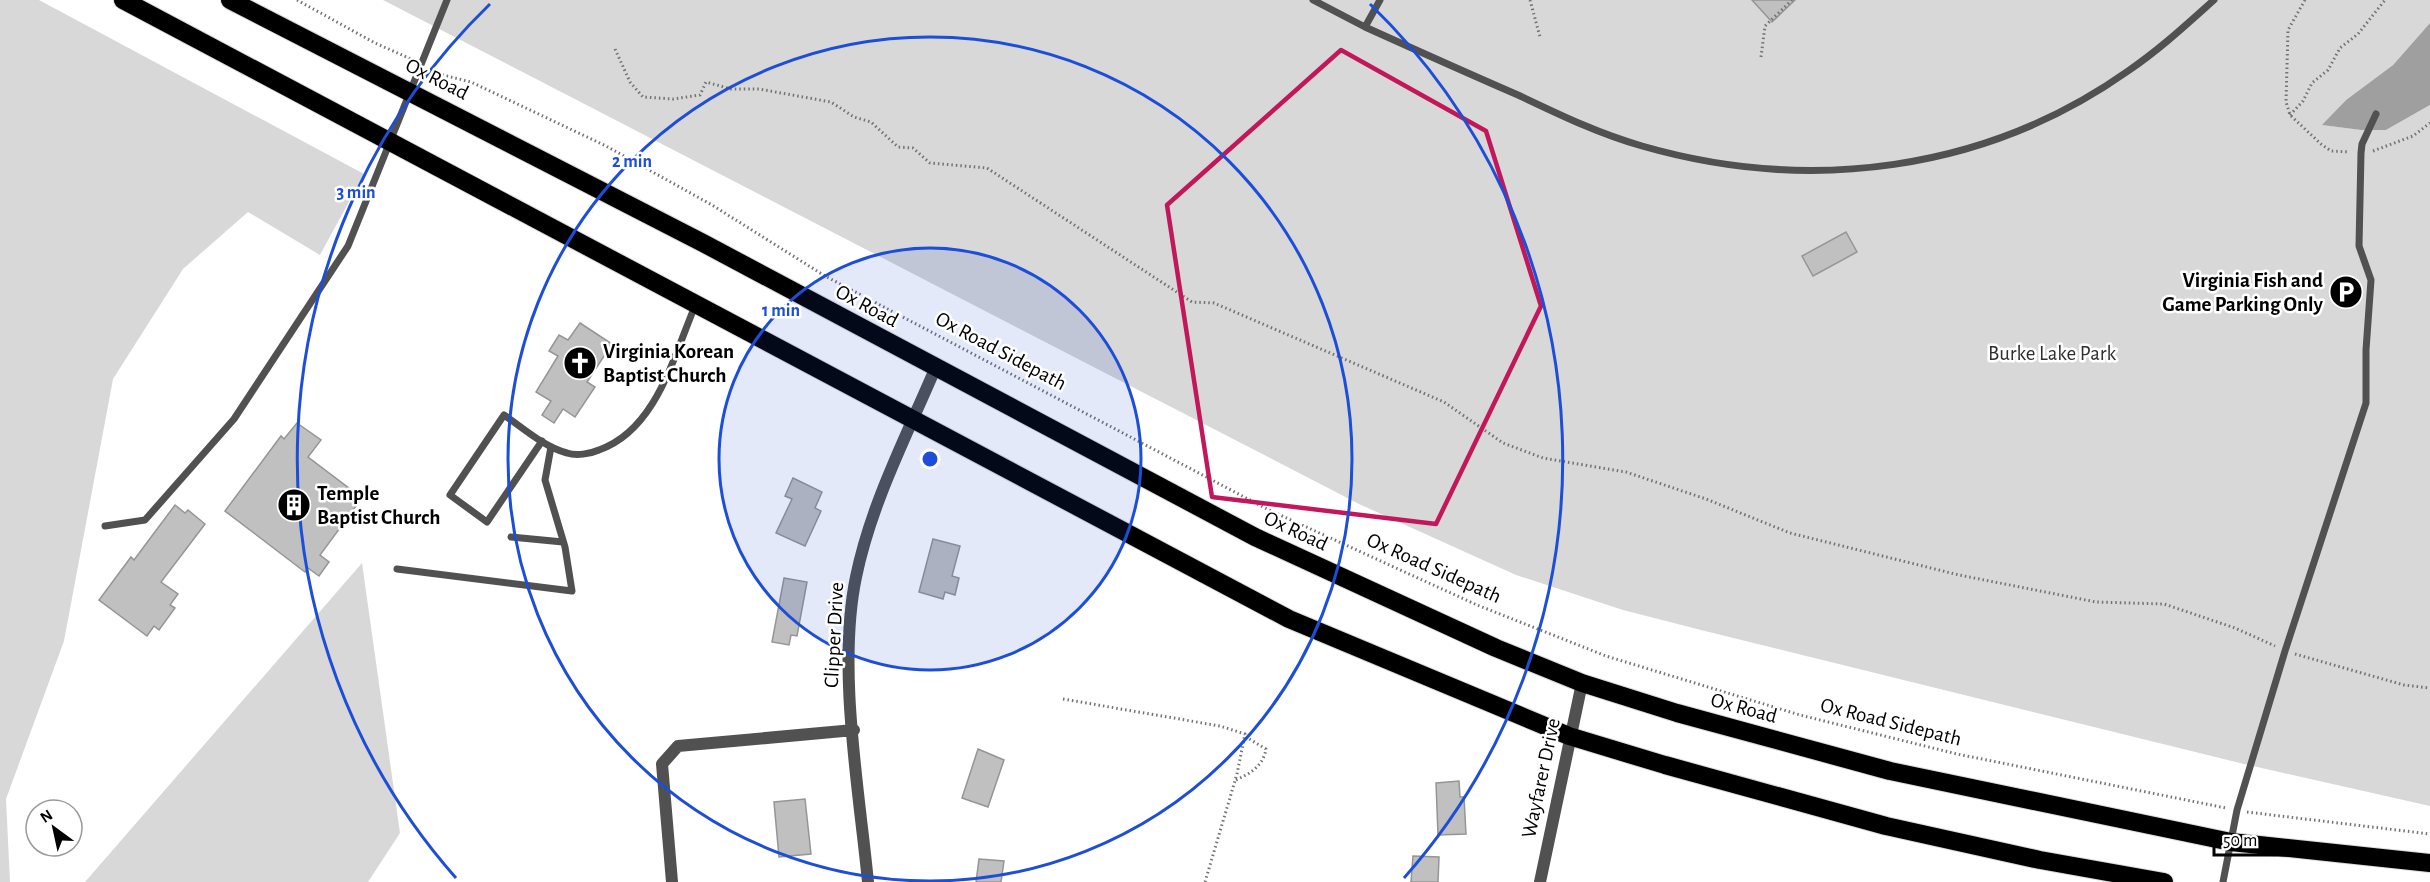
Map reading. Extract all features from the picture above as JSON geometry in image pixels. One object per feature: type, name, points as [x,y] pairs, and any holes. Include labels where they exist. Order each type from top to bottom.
[{"type":"highway","points":[[123,0],[695,306],[1289,619],[1569,736],[1886,826],[2040,860],[2164,882]]},
{"type":"highway","name":"Ox Road","points":[[230,0],[703,243],[935,369],[1254,537],[1496,648],[1582,683],[1677,713],[1890,771],[2231,842],[2430,863]]},
{"type":"street","name":"Clipper Drive","points":[[868,882],[848,665],[855,579],[874,509],[935,369]]},
{"type":"street","name":"Wayfarer Drive","points":[[1539,882],[1582,683]]},
{"type":"street","points":[[672,882],[662,765],[678,746],[854,730]]},
{"type":"lane","points":[[105,526],[145,520],[234,419],[348,246],[447,0]]},
{"type":"lane","points":[[1312,0],[1365,27],[1581,124],[1641,146],[1732,166],[1837,172],[1936,158],[2014,133],[2052,116],[2128,71],[2214,0]]},
{"type":"lane","points":[[1365,27],[1380,0]]},
{"type":"lane","points":[[2223,882],[2237,810],[2284,651],[2366,404],[2371,280],[2359,246],[2361,153],[2362,144],[2376,114]]},
{"type":"lane","points":[[542,441],[487,522],[450,495],[504,415],[551,447],[568,454],[592,453],[617,444],[636,428],[655,399],[695,306]]},
{"type":"lane","points":[[397,569],[572,591],[563,542],[545,480],[551,447]]},
{"type":"lane","points":[[511,537],[563,542]]},
{"type":"path","points":[[297,0],[402,55]]},
{"type":"path","points":[[1530,0],[1540,37]]},
{"type":"path","points":[[1761,57],[1765,26],[1792,0]]},
{"type":"path","points":[[2305,0],[2288,30],[2286,102],[2290,115],[2299,127],[2331,151],[2361,153],[2383,149],[2413,136],[2430,123]]},
{"type":"path","points":[[2290,115],[2303,101],[2312,83],[2328,70],[2340,48],[2358,34],[2385,0]]},
{"type":"path","points":[[615,49],[630,82],[643,97],[673,99],[699,96],[706,82],[731,89],[759,89],[831,102],[854,117],[871,122],[898,147],[913,148],[930,163],[987,168],[1192,302],[1214,303],[1444,402],[1503,443],[1543,458],[1626,472],[1706,499],[1790,533],[1959,575],[2096,602],[2164,604],[2235,628],[2284,651],[2404,685],[2430,688]]},
{"type":"path","name":"Ox Road Sidepath","points":[[443,75],[471,82],[606,146],[712,206],[836,282],[1267,509],[1477,605],[1606,656],[1800,715],[1957,754],[2237,810],[2430,834]]},
{"type":"path","points":[[1063,699],[1220,726],[1245,734],[1246,737],[1266,749],[1264,760],[1250,773],[1236,780]]},
{"type":"path","points":[[1205,882],[1236,780],[1246,737]]},
{"type":"highlighted area","points":[[1341,50],[1486,131],[1541,306],[1436,524],[1212,497],[1167,205]]},
{"type":"green space","points":[[0,0],[39,0],[364,174],[320,255],[248,212],[183,269],[113,379],[64,641],[6,799],[10,882],[0,882]]},
{"type":"green space","name":"Burke Lake Park","points":[[383,0],[2430,0],[2430,23],[2393,65],[2346,100],[2323,125],[2361,130],[2386,130],[2430,105],[2430,806],[2244,764],[1701,630],[1623,610],[1516,575],[1359,504]]},
{"type":"green space","points":[[362,563],[400,833],[368,882],[85,882]]},
{"type":"shaded area","points":[[2430,23],[2430,105],[2386,130],[2361,130],[2322,125],[2346,100],[2393,65]]},
{"type":"building","points":[[1752,0],[1795,0],[1772,22]]},
{"type":"building","points":[[1846,232],[1857,252],[1813,276],[1802,256]]},
{"type":"building","points":[[580,323],[612,344],[587,382],[595,387],[575,417],[563,409],[554,423],[542,415],[551,401],[536,392],[558,356],[549,351],[559,335],[568,340]]},
{"type":"building","name":"Temple Baptist Church","points":[[297,423],[321,440],[308,457],[362,498],[320,555],[329,562],[319,576],[308,568],[305,572],[225,511],[281,436],[284,439]]},
{"type":"building","points":[[793,478],[822,492],[815,508],[821,511],[805,546],[776,533],[792,499],[785,496]]},
{"type":"building","points":[[175,505],[185,513],[188,510],[205,524],[161,582],[178,594],[170,605],[175,608],[159,630],[154,626],[147,636],[99,600],[131,557],[134,560]]},
{"type":"building","points":[[933,539],[960,546],[952,576],[959,578],[955,595],[945,592],[943,599],[919,592]]},
{"type":"building","points":[[784,578],[807,582],[797,636],[791,635],[789,645],[772,642]]},
{"type":"building","points":[[978,749],[1004,760],[988,807],[962,798]]},
{"type":"building","points":[[1459,781],[1460,797],[1464,797],[1466,834],[1438,835],[1436,783]]},
{"type":"building","points":[[805,799],[811,854],[779,857],[774,802]]},
{"type":"building","points":[[1413,856],[1439,857],[1438,882],[1411,882]]},
{"type":"building","points":[[979,859],[1004,861],[1001,882],[976,882]]},
{"type":"place","name":"Virginia Fish and Game Parking Only","points":[[2346,292]]},
{"type":"place","name":"Virginia Korean Baptist Church","points":[[580,363]]},
{"type":"place","name":"Temple Baptist Church","points":[[294,505]]}]
